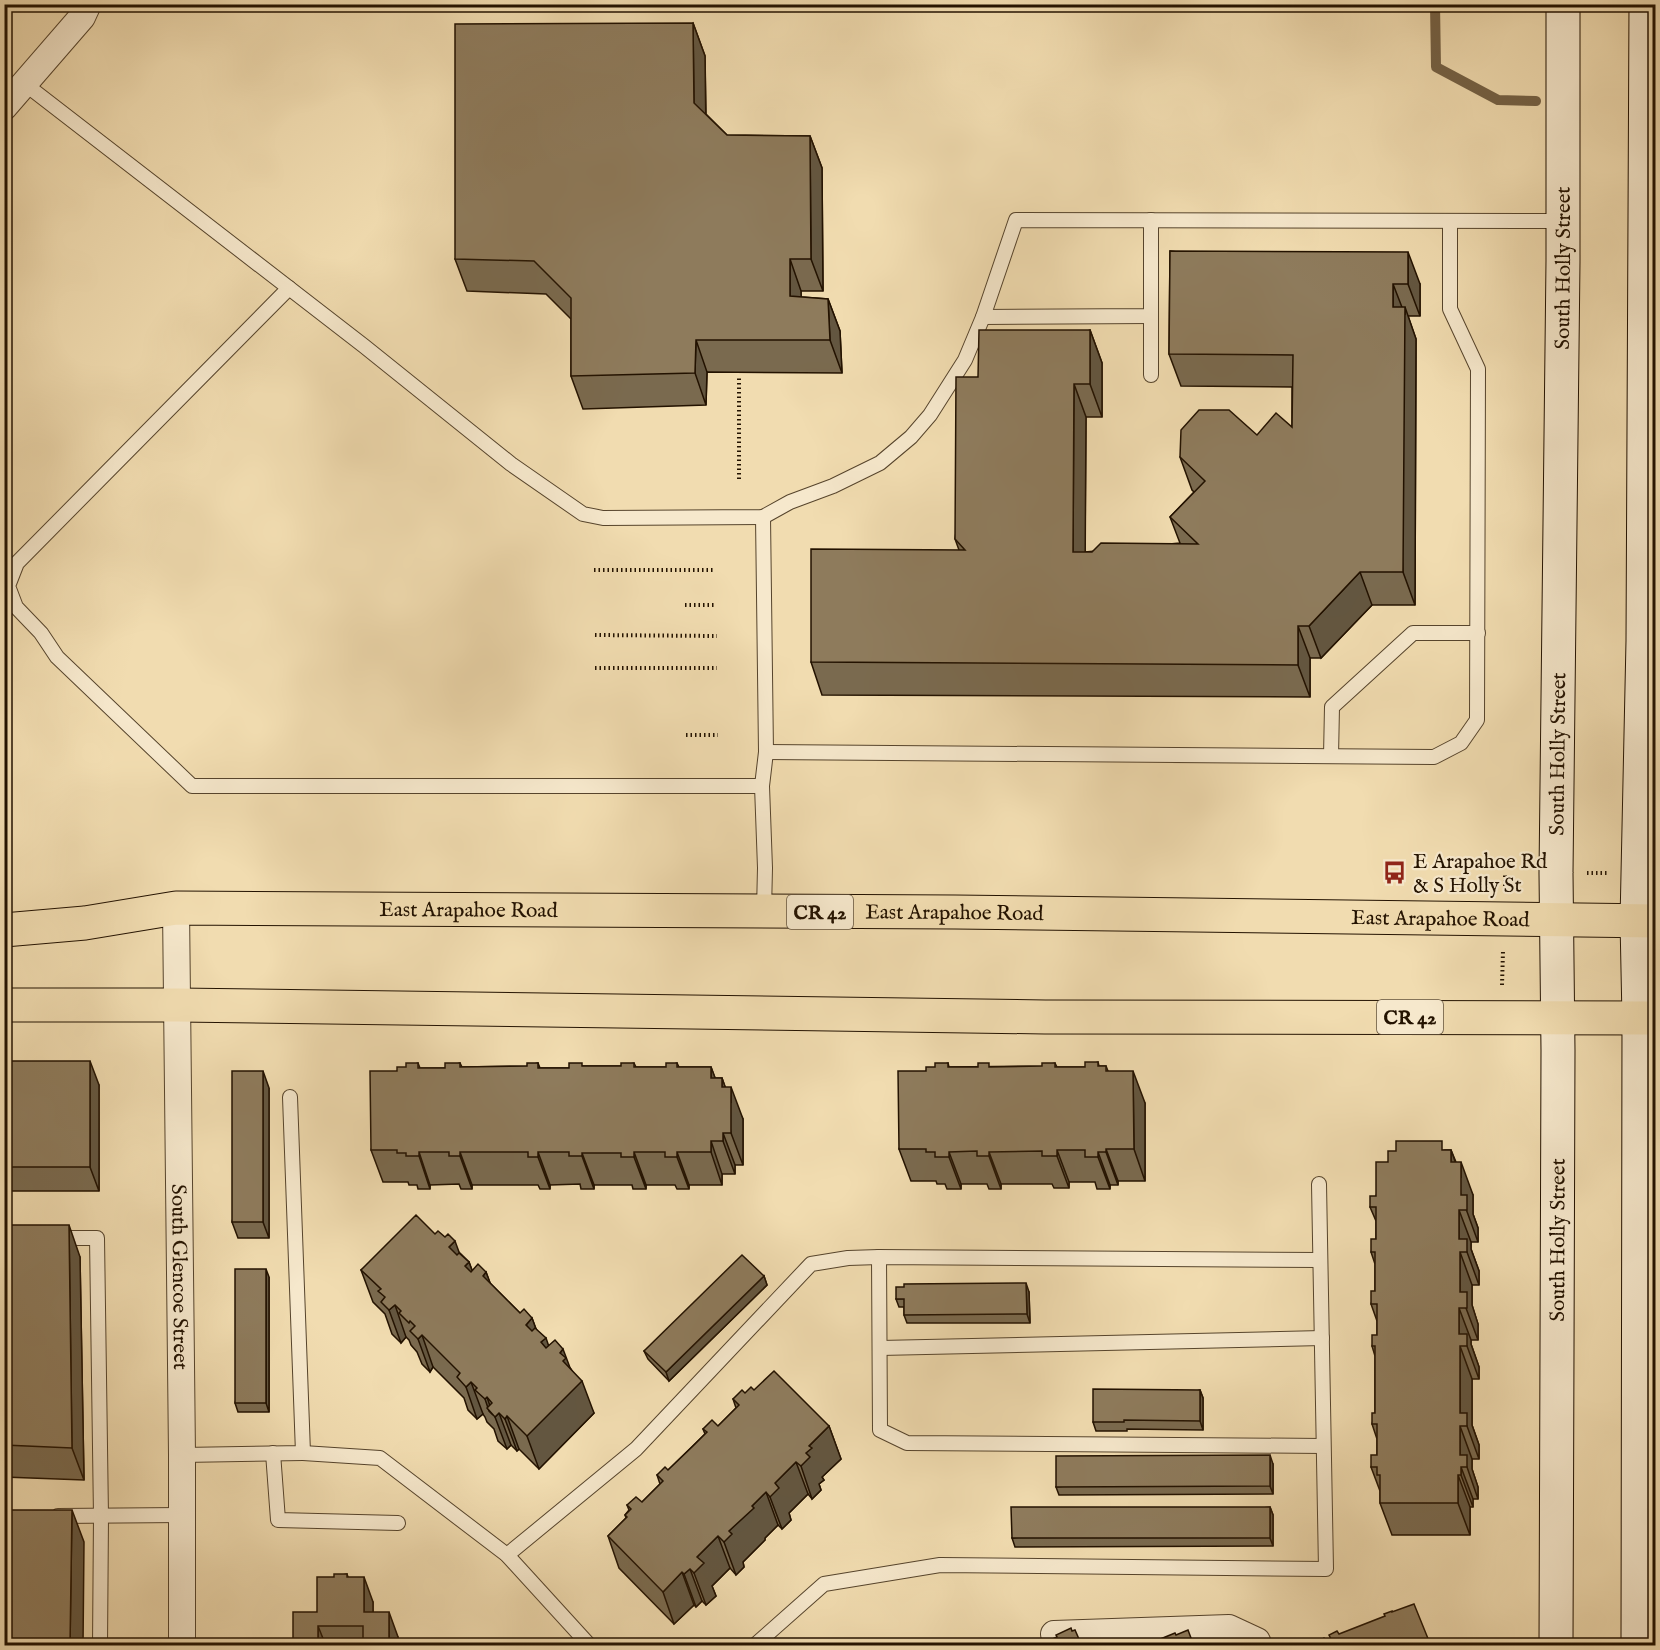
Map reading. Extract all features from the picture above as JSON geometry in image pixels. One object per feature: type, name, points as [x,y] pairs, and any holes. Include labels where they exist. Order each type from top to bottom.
[{"type":"main road","name":"South Holly Street","points":[[1556,1646],[1558,1017],[1556,919],[1563,4]]},
{"type":"main road","points":[[1638,1646],[1647,1018],[1643,629],[1646,4]]},
{"type":"main road","name":"East Arapahoe Road","points":[[4,930],[85,923],[177,908],[764,911],[1646,921]]},
{"type":"main road","name":"CR 42","points":[[4,1005],[178,1005],[1045,1017],[1647,1018]]},
{"type":"street","points":[[4,107],[82,17],[88,4]]},
{"type":"street","name":"South Glencoe Street","points":[[177,908],[182,1646]]},
{"type":"street","points":[[1054,1634],[1229,1628],[1257,1641],[1259,1646]]},
{"type":"lane","points":[[25,84],[364,346],[511,464],[583,514],[603,518],[763,517],[790,502],[833,486],[880,463],[911,437],[930,415],[965,360],[983,317],[1016,220],[1563,221]]},
{"type":"lane","points":[[1151,220],[1151,375]]},
{"type":"lane","points":[[766,752],[1434,757],[1461,743],[1477,720],[1478,369],[1450,309],[1450,221]]},
{"type":"lane","points":[[289,288],[17,563],[8,586],[16,608],[40,633],[57,657],[192,786],[762,786]]},
{"type":"lane","points":[[983,317],[1150,316]]},
{"type":"lane","points":[[763,517],[766,752],[762,786],[764,911]]},
{"type":"lane","points":[[1331,756],[1332,707],[1413,633],[1478,633]]},
{"type":"lane","points":[[290,1098],[303,1453]]},
{"type":"lane","points":[[754,1646],[824,1584],[940,1565],[1326,1569],[1318,1184]]},
{"type":"lane","points":[[39,1238],[97,1238],[101,1516],[100,1646]]},
{"type":"lane","points":[[507,1556],[636,1449],[811,1264],[848,1258],[879,1257],[1320,1260]]},
{"type":"lane","points":[[879,1257],[880,1430],[907,1443],[1323,1446]]},
{"type":"lane","points":[[880,1348],[1322,1338]]},
{"type":"lane","points":[[273,1453],[278,1520],[398,1523]]},
{"type":"lane","points":[[182,1455],[303,1453],[380,1458],[507,1556],[590,1646]]},
{"type":"lane","points":[[48,1516],[182,1515]]},
{"type":"path","points":[[739,376],[739,479]]},
{"type":"path","points":[[594,570],[715,570]]},
{"type":"path","points":[[685,605],[716,605]]},
{"type":"path","points":[[594,634],[717,636]]},
{"type":"path","points":[[594,668],[717,668]]},
{"type":"path","points":[[686,735],[718,735]]},
{"type":"path","points":[[1502,1017],[1505,875]]},
{"type":"building","points":[[693,23],[694,103],[727,135],[810,136],[811,259],[790,259],[790,296],[828,299],[830,340],[696,340],[695,373],[571,376],[571,298],[534,261],[455,259],[455,24]]},
{"type":"building","points":[[1170,251],[1408,252],[1408,284],[1393,284],[1393,307],[1405,307],[1403,572],[1360,572],[1309,626],[1298,626],[1298,665],[811,662],[811,549],[965,550],[955,539],[956,377],[978,377],[979,330],[1090,330],[1090,384],[1074,384],[1073,552],[1092,552],[1101,543],[1198,544],[1170,517],[1205,481],[1180,457],[1181,430],[1199,410],[1229,410],[1257,435],[1276,413],[1292,427],[1293,355],[1169,354]]},
{"type":"building","points":[[4,1061],[90,1061],[90,1167],[4,1167]]},
{"type":"building","points":[[1085,1062],[1098,1062],[1098,1066],[1106,1066],[1106,1071],[1133,1071],[1134,1149],[1106,1149],[1106,1152],[1098,1152],[1098,1157],[1085,1157],[1085,1150],[1057,1150],[1057,1156],[1042,1156],[1042,1151],[989,1152],[989,1156],[977,1156],[977,1151],[949,1152],[949,1157],[935,1157],[935,1152],[926,1152],[926,1149],[899,1149],[898,1071],[926,1071],[926,1067],[935,1067],[935,1063],[948,1063],[948,1067],[978,1067],[978,1063],[989,1063],[989,1067],[1042,1066],[1042,1063],[1055,1063],[1055,1067],[1085,1067]]},
{"type":"building","points":[[406,1063],[418,1063],[418,1068],[445,1068],[445,1063],[460,1063],[460,1067],[527,1066],[527,1063],[538,1063],[538,1068],[569,1068],[569,1063],[582,1063],[582,1066],[621,1066],[621,1063],[634,1063],[634,1067],[666,1067],[666,1063],[677,1063],[677,1067],[711,1067],[711,1078],[722,1078],[722,1087],[731,1087],[731,1133],[723,1133],[723,1141],[711,1141],[711,1152],[677,1152],[677,1157],[665,1157],[665,1152],[634,1152],[634,1157],[621,1157],[621,1153],[582,1153],[582,1156],[569,1156],[569,1152],[538,1152],[538,1157],[528,1157],[528,1152],[460,1152],[460,1156],[449,1156],[449,1152],[419,1152],[419,1156],[406,1156],[406,1153],[397,1153],[397,1150],[371,1150],[370,1071],[397,1071],[397,1067],[406,1067]]},
{"type":"building","points":[[232,1071],[263,1071],[263,1222],[232,1222]]},
{"type":"building","points":[[1396,1141],[1442,1141],[1442,1150],[1451,1150],[1451,1162],[1461,1162],[1461,1195],[1467,1195],[1467,1210],[1459,1210],[1459,1239],[1467,1239],[1467,1252],[1460,1252],[1460,1292],[1467,1292],[1467,1308],[1459,1308],[1459,1334],[1467,1334],[1467,1346],[1460,1346],[1460,1413],[1467,1413],[1467,1426],[1460,1426],[1460,1455],[1467,1455],[1467,1467],[1461,1467],[1461,1475],[1458,1475],[1458,1503],[1380,1503],[1380,1475],[1377,1475],[1377,1467],[1371,1467],[1371,1455],[1377,1455],[1377,1424],[1372,1424],[1372,1413],[1375,1413],[1375,1346],[1372,1346],[1372,1335],[1377,1335],[1377,1304],[1371,1304],[1371,1291],[1375,1291],[1375,1252],[1371,1252],[1371,1239],[1376,1239],[1376,1207],[1370,1207],[1370,1196],[1376,1196],[1376,1162],[1388,1162],[1388,1151],[1396,1151]]},
{"type":"building","points":[[416,1215],[435,1234],[438,1231],[445,1237],[448,1234],[455,1241],[449,1247],[469,1262],[465,1266],[471,1272],[478,1264],[486,1272],[483,1276],[520,1313],[524,1309],[532,1318],[526,1325],[532,1331],[535,1328],[546,1338],[541,1342],[546,1348],[555,1340],[563,1349],[560,1353],[566,1358],[563,1361],[582,1381],[527,1436],[507,1416],[505,1419],[499,1413],[495,1417],[487,1408],[492,1403],[487,1397],[485,1399],[475,1390],[477,1388],[471,1382],[466,1387],[457,1377],[460,1373],[422,1335],[418,1339],[410,1331],[415,1326],[399,1313],[401,1311],[395,1305],[389,1310],[381,1302],[385,1297],[378,1291],[381,1289],[361,1270]]},
{"type":"building","points":[[4,1225],[69,1225],[72,1448],[4,1445]]},
{"type":"building","points":[[742,1255],[764,1276],[666,1372],[644,1351]]},
{"type":"building","points":[[235,1269],[266,1269],[266,1403],[235,1403]]},
{"type":"building","points":[[1026,1283],[1027,1314],[904,1315],[904,1299],[896,1299],[896,1287],[904,1287],[904,1284]]},
{"type":"building","points":[[774,1371],[829,1426],[809,1446],[812,1448],[806,1453],[810,1457],[801,1466],[796,1462],[775,1483],[779,1488],[770,1497],[766,1492],[752,1506],[754,1508],[729,1531],[732,1534],[724,1542],[718,1536],[697,1557],[704,1563],[694,1573],[690,1569],[684,1574],[682,1572],[663,1592],[608,1536],[627,1517],[625,1515],[631,1509],[627,1505],[636,1497],[642,1502],[663,1481],[657,1475],[665,1467],[668,1470],[707,1432],[703,1429],[712,1420],[718,1426],[739,1405],[733,1399],[742,1390],[745,1393],[751,1387],[754,1390]]},
{"type":"building","points":[[1093,1389],[1200,1390],[1200,1421],[1093,1422]]},
{"type":"building","points":[[1270,1455],[1270,1486],[1056,1487],[1056,1456]]},
{"type":"building","points":[[1011,1507],[1270,1507],[1270,1538],[1012,1538]]},
{"type":"building","points":[[4,1510],[72,1510],[70,1646],[4,1646]]},
{"type":"building","points":[[334,1574],[364,1577],[364,1612],[389,1612],[389,1646],[363,1646],[363,1626],[318,1626],[318,1646],[280,1646],[280,1641],[293,1641],[293,1612],[317,1612],[317,1577],[334,1577]]},
{"type":"building","points":[[1414,1604],[1431,1646],[1309,1646],[1324,1638],[1326,1643],[1332,1641],[1329,1635],[1337,1631],[1339,1634],[1385,1616],[1384,1614]]},
{"type":"building","points":[[1071,1628],[1072,1631],[1075,1630],[1082,1646],[1037,1646],[1057,1637],[1056,1635]]},
{"type":"building","points":[[1188,1630],[1194,1646],[1149,1646],[1175,1633],[1176,1635]]},
{"type":"waterway","points":[[1435,4],[1436,67],[1498,100],[1536,101]]},
{"type":"place","name":"E Arapahoe Rd & S Holly St","points":[[1395,873]]}]
